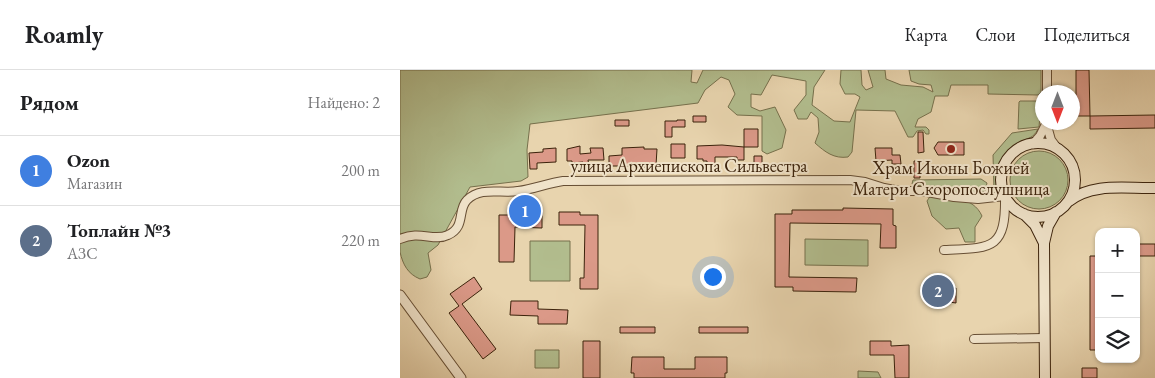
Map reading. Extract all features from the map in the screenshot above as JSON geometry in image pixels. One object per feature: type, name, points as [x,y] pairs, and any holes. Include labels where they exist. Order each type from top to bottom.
[{"type":"main road","points":[[1044,243],[1035,225],[1011,205],[1005,196],[1002,186],[1005,164],[1011,155],[1021,148],[1032,144],[1052,145],[1070,162],[1075,175],[1090,186],[1099,188],[1155,188]]},
{"type":"main road","points":[[1068,202],[1072,194],[1075,175]]},
{"type":"main road","points":[[1045,378],[1044,243],[1048,226],[1056,212],[1068,202],[1084,192],[1099,188]]},
{"type":"main road","points":[[1024,214],[1041,216],[1056,212]]},
{"type":"street","points":[[1047,70],[1047,85]]},
{"type":"street","points":[[1032,144],[1043,130]]},
{"type":"street","points":[[1048,130],[1057,148]]},
{"type":"street","name":"улица Архиепископа Сильвестра","points":[[400,239],[412,234],[441,238],[448,235],[459,225],[464,204],[477,193],[485,191],[517,192],[547,183],[563,181],[850,180],[900,191],[922,191],[978,200],[1005,196]]},
{"type":"street","points":[[944,250],[981,247],[998,239],[1002,234],[1005,196]]},
{"type":"street","points":[[400,295],[461,378]]},
{"type":"street","points":[[974,339],[1044,338]]},
{"type":"green space","points":[[400,70],[692,70],[691,82],[697,83],[703,70],[825,70],[814,87],[812,105],[834,121],[850,122],[860,97],[855,94],[845,94],[840,84],[841,70],[861,70],[862,85],[866,90],[873,87],[868,70],[885,70],[886,79],[901,85],[923,87],[933,92],[931,85],[911,81],[909,70],[1041,70],[1041,85],[1035,85],[1035,95],[988,94],[988,85],[951,85],[948,96],[935,96],[931,112],[918,119],[915,127],[926,127],[929,130],[929,134],[926,134],[923,130],[917,131],[913,137],[908,137],[895,111],[856,110],[852,152],[848,157],[838,157],[830,154],[815,143],[819,132],[818,118],[811,112],[807,119],[798,119],[794,110],[806,95],[806,81],[772,75],[761,95],[751,94],[751,107],[760,111],[775,107],[786,130],[782,148],[767,154],[762,151],[762,116],[737,115],[728,107],[735,94],[729,80],[721,77],[705,90],[698,103],[530,124],[527,150],[528,177],[521,181],[470,187],[438,245],[428,253],[431,270],[427,277],[420,279],[412,274],[403,261],[400,252]]},
{"type":"green space","points":[[1035,101],[1035,127],[1018,129],[1019,102]]},
{"type":"green space","points":[[1037,130],[1032,136],[1013,146],[1008,151],[999,171],[1000,193],[991,196],[991,192],[994,190],[993,155],[1012,133]]},
{"type":"green space","points":[[1039,151],[1050,153],[1060,159],[1066,169],[1068,180],[1066,191],[1060,201],[1050,207],[1039,209],[1028,207],[1018,201],[1012,191],[1010,180],[1012,169],[1018,159],[1028,153]]},
{"type":"green space","points":[[981,179],[987,183],[985,191],[976,193],[948,192],[912,184],[913,180]]},
{"type":"green space","points":[[931,195],[967,201],[978,209],[982,216],[975,227],[975,242],[965,242],[959,228],[946,229],[932,216],[927,201]]},
{"type":"green space","points":[[805,239],[868,240],[868,266],[805,265]]},
{"type":"green space","points":[[530,241],[570,241],[570,281],[530,281]]},
{"type":"green space","points":[[535,350],[559,350],[559,368],[535,368]]},
{"type":"green space","points":[[858,371],[878,372],[881,378],[858,378]]},
{"type":"building","points":[[1076,70],[1089,70],[1090,116],[1080,116],[1080,85],[1076,85]]},
{"type":"building","points":[[1155,115],[1155,128],[1090,129],[1090,116]]},
{"type":"building","points":[[693,116],[706,116],[706,122],[693,122]]},
{"type":"building","points":[[615,120],[629,120],[629,126],[615,126]]},
{"type":"building","points":[[685,120],[685,127],[672,127],[672,137],[665,137],[665,121]]},
{"type":"building","points":[[744,129],[758,129],[758,147],[744,147]]},
{"type":"building","points":[[918,132],[923,132],[924,152],[918,153]]},
{"type":"building","name":"Храм Иконы Божией Матери Скоропослушница","points":[[938,142],[964,142],[964,155],[938,155],[934,148]]},
{"type":"building","points":[[671,144],[685,144],[685,158],[671,158]]},
{"type":"building","points":[[722,145],[744,147],[744,160],[737,160],[737,157],[715,157],[715,167],[707,168],[707,161],[697,159],[697,146]]},
{"type":"building","points":[[580,146],[580,154],[591,153],[590,148],[603,148],[604,160],[588,160],[589,166],[583,166],[583,162],[572,163],[572,161],[567,161],[567,149]]},
{"type":"building","points":[[644,147],[644,149],[657,149],[656,165],[646,165],[646,167],[609,166],[609,156],[622,155],[622,148]]},
{"type":"building","points":[[556,148],[556,162],[537,163],[537,169],[530,169],[529,153],[543,152],[543,149]]},
{"type":"building","points":[[875,148],[892,148],[892,155],[900,155],[901,164],[892,164],[892,160],[876,161]]},
{"type":"building","points":[[754,156],[762,156],[762,167],[754,167]]},
{"type":"building","points":[[914,161],[920,161],[920,178],[914,178]]},
{"type":"building","points":[[843,208],[893,209],[893,225],[896,226],[896,248],[880,248],[881,224],[790,223],[789,277],[857,278],[856,292],[793,291],[793,287],[775,287],[775,214],[792,214],[792,210],[843,210]]},
{"type":"building","points":[[517,211],[542,211],[542,228],[515,227],[514,262],[499,262],[499,215],[517,215]]},
{"type":"building","points":[[559,212],[580,212],[580,215],[598,215],[598,289],[580,289],[580,278],[584,278],[585,225],[559,225]]},
{"type":"building","points":[[1140,244],[1155,244],[1155,256],[1140,256]]},
{"type":"building","points":[[1090,256],[1095,256],[1095,350],[1090,350]]},
{"type":"building","points":[[474,277],[482,289],[462,304],[496,349],[483,359],[449,313],[459,306],[450,294]]},
{"type":"building","points":[[956,288],[956,303],[935,300],[935,291]]},
{"type":"building","points":[[511,301],[538,301],[538,309],[568,310],[567,324],[538,324],[538,316],[510,315]]},
{"type":"building","points":[[620,327],[655,327],[655,333],[620,333]]},
{"type":"building","points":[[699,327],[748,327],[748,333],[699,333]]},
{"type":"building","points":[[583,341],[600,341],[600,378],[583,378]]},
{"type":"building","points":[[870,341],[891,341],[891,346],[909,345],[909,378],[895,378],[894,355],[870,355]]},
{"type":"building","points":[[632,357],[664,357],[664,369],[695,369],[695,357],[727,357],[727,373],[725,373],[725,378],[634,378],[634,373],[631,373]]},
{"type":"building","points":[[1082,368],[1097,368],[1097,378],[1082,378]]},
{"type":"place","name":"Храм Иконы Божией Матери Скоропослушница","points":[[951,149]]},
{"type":"place","name":"Ozon","points":[[525,211]]},
{"type":"place","name":"Топлайн №3","points":[[938,291]]}]
